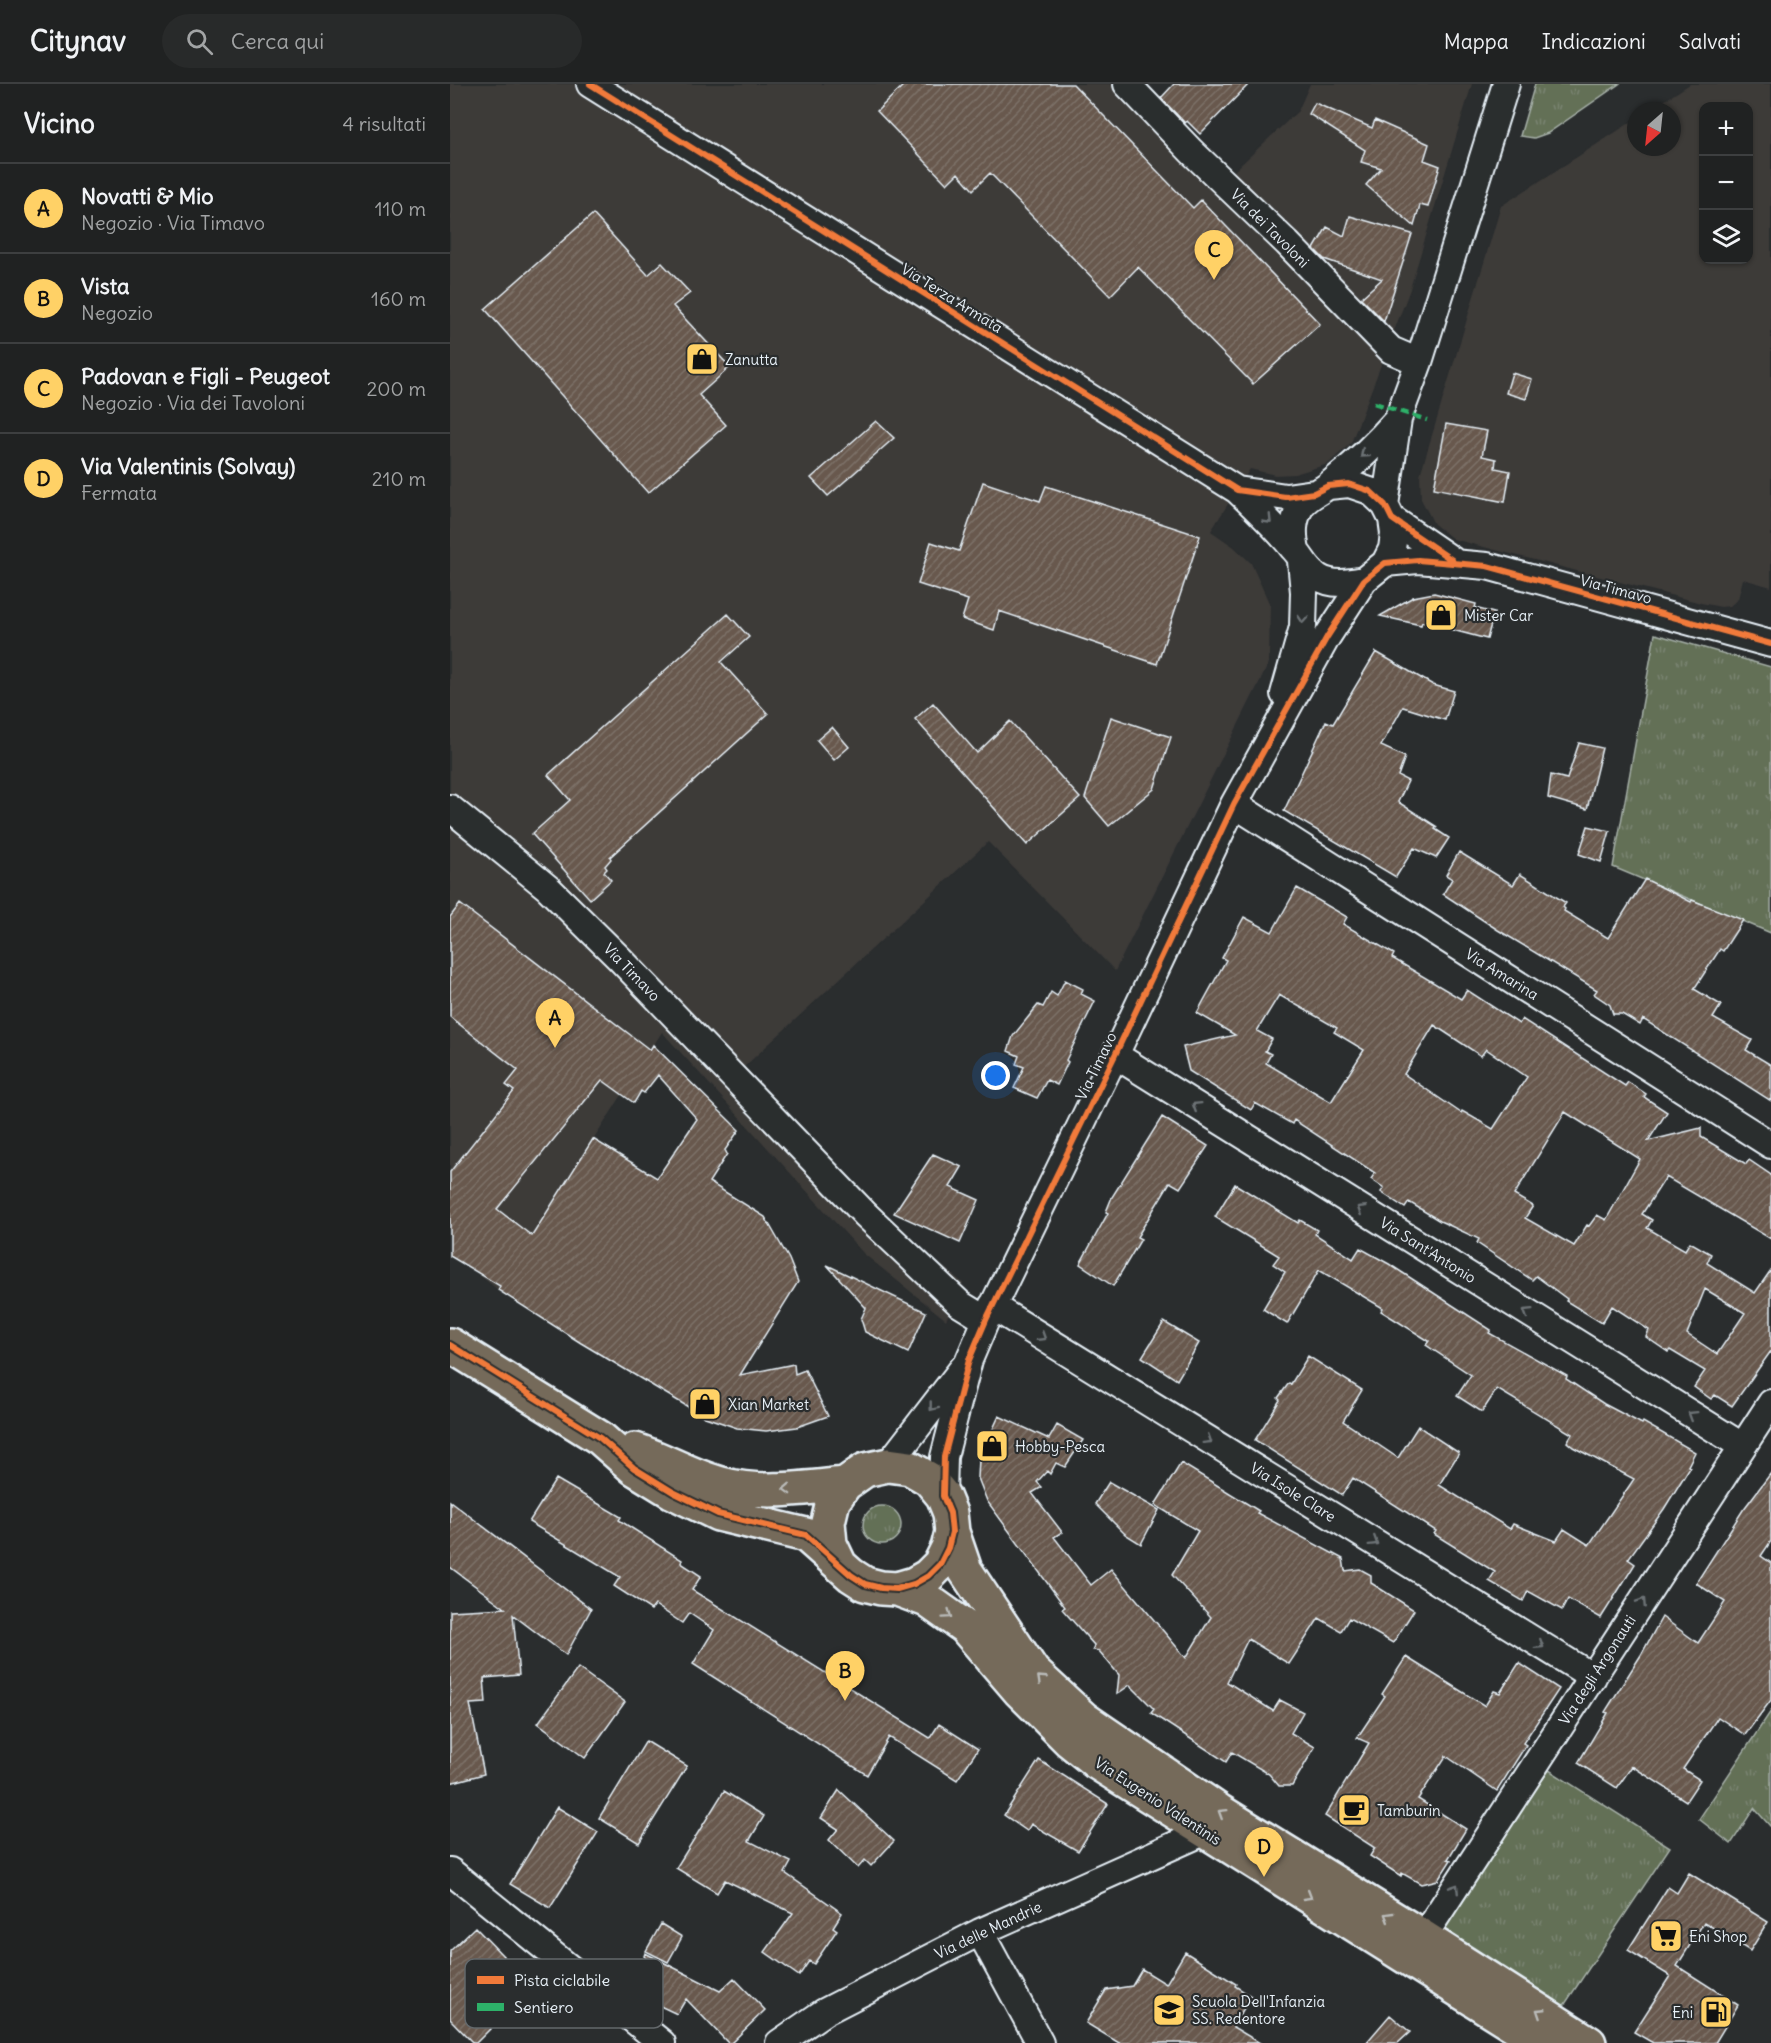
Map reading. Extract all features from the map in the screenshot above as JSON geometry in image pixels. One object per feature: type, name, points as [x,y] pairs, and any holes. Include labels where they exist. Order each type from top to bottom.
[{"type":"main road","points":[[450,1346],[600,1438],[634,1468],[673,1492],[718,1514],[806,1535],[851,1575],[865,1584],[897,1589],[914,1584],[928,1576],[940,1564],[948,1548],[952,1532]]},
{"type":"main road","points":[[600,1438],[723,1485],[746,1489],[786,1490],[845,1484]]},
{"type":"main road","points":[[839,1563],[830,1544],[828,1522],[833,1501],[845,1484],[865,1470],[888,1465]]},
{"type":"main road","name":"Via Timavo","points":[[888,1465],[910,1468],[929,1479],[943,1496],[950,1513],[952,1532]]},
{"type":"main road","name":"Via Eugenio Valentinis","points":[[952,1532],[965,1570],[1033,1672],[1084,1719],[1219,1811],[1424,1938],[1484,1991]]},
{"type":"main road","name":"Via Eugenio Valentinis","points":[[897,1589],[927,1600],[965,1627],[1018,1690],[1070,1741],[1096,1762],[1204,1832],[1484,1991]]},
{"type":"main road","points":[[1484,1991],[1543,2043]]},
{"type":"main road","points":[[1484,1991],[1589,2043]]},
{"type":"street","name":"Via Terza Armata","points":[[590,84],[1237,490],[1268,519],[1299,556]]},
{"type":"street","name":"Via dei Tavoloni","points":[[1127,84],[1191,151],[1287,243],[1390,350],[1419,362]]},
{"type":"street","name":"Via Timavo","points":[[943,1496],[944,1456],[969,1360],[989,1313],[1234,804],[1327,637],[1364,580],[1385,563],[1392,549],[1394,534],[1389,512],[1398,419],[1419,362],[1506,84]]},
{"type":"street","name":"Via Timavo","points":[[1273,735],[1302,627],[1304,592],[1299,556],[1293,535],[1295,519],[1302,505],[1376,443],[1398,419]]},
{"type":"street","points":[[1321,490],[1349,484],[1370,491],[1389,512],[1455,562]]},
{"type":"street","name":"Via Terza Armata","points":[[1237,490],[1286,497],[1321,490]]},
{"type":"street","points":[[1299,556],[1318,577],[1341,584],[1364,580]]},
{"type":"street","points":[[1385,563],[1418,560],[1455,562]]},
{"type":"street","name":"Via Timavo","points":[[1455,562],[1487,566],[1771,644]]},
{"type":"street","name":"Via Amarina","points":[[1234,804],[1771,1145]]},
{"type":"street","name":"Via Timavo","points":[[450,808],[548,888],[620,959],[865,1214],[960,1304],[989,1313]]},
{"type":"street","name":"Via Sant'Antonio","points":[[1115,1055],[1742,1446]]},
{"type":"street","name":"Via Isole Clare","points":[[989,1313],[1593,1677]]},
{"type":"street","name":"Via Timavo","points":[[888,1465],[969,1360]]},
{"type":"street","name":"Via degli Argonauti","points":[[1424,1938],[1771,1403]]},
{"type":"street","name":"Via delle Mandrie","points":[[779,2043],[824,2012],[980,1932],[1204,1832]]},
{"type":"street","points":[[450,1872],[558,1959]]},
{"type":"street","points":[[980,1932],[1040,2043]]},
{"type":"street","points":[[643,2028],[662,2043]]},
{"type":"shaded area","points":[[450,84],[1110,84],[1214,190],[1298,111],[1310,84],[1472,84],[1409,292],[1351,443],[1328,464],[1295,474],[1275,475],[1250,469],[1211,531],[1234,547],[1251,563],[1270,605],[1269,663],[1115,971],[988,842],[744,1067],[878,1213],[963,1283],[946,1320],[864,1254],[662,1032],[498,1290],[472,1269],[450,1256]]},
{"type":"shaded area","points":[[1690,84],[1771,84],[1771,587],[1743,579],[1738,599],[1730,606],[1721,607],[1453,539],[1434,524],[1421,499],[1420,475],[1501,206],[1627,125],[1627,156],[1681,156],[1681,102],[1662,102]]},
{"type":"green space","points":[[1535,84],[1619,84],[1548,133],[1534,138],[1520,136]]},
{"type":"green space","points":[[1655,634],[1771,667],[1771,933],[1613,867]]},
{"type":"green space","points":[[882,1506],[896,1511],[901,1525],[896,1539],[882,1544],[868,1539],[863,1525],[868,1511]]},
{"type":"green space","points":[[1771,1711],[1771,1827],[1754,1808],[1731,1844],[1699,1819]]},
{"type":"green space","points":[[1549,1770],[1670,1847],[1563,2007],[1438,1931]]},
{"type":"building","points":[[905,84],[1073,84],[1193,208],[1201,200],[1320,324],[1253,384],[1138,267],[1110,296],[990,173],[973,190],[958,173],[947,184],[877,111]]},
{"type":"building","points":[[1174,84],[1249,84],[1200,134],[1187,121],[1185,123],[1161,98]]},
{"type":"building","points":[[1315,103],[1372,128],[1375,120],[1429,144],[1424,160],[1440,166],[1428,207],[1420,205],[1414,226],[1366,185],[1381,168],[1361,162],[1365,150],[1309,114]]},
{"type":"building","points":[[593,214],[648,275],[662,263],[690,293],[673,306],[730,367],[699,395],[726,425],[648,493],[485,309]]},
{"type":"building","points":[[1350,216],[1412,234],[1384,321],[1361,298],[1382,279],[1324,259],[1314,249],[1327,227],[1344,236]]},
{"type":"building","points":[[1512,373],[1532,379],[1526,399],[1506,393]]},
{"type":"building","points":[[876,421],[894,438],[828,496],[811,478]]},
{"type":"building","points":[[1446,424],[1487,431],[1482,456],[1496,459],[1495,468],[1510,471],[1505,502],[1434,488]]},
{"type":"building","points":[[983,482],[1040,501],[1046,486],[1200,536],[1157,664],[999,611],[994,630],[962,619],[968,600],[918,584],[931,542],[959,551]]},
{"type":"building","name":"Mister Car","points":[[1434,593],[1476,604],[1475,608],[1494,613],[1487,639],[1422,622],[1421,625],[1380,616],[1413,597]]},
{"type":"building","points":[[728,614],[749,637],[721,662],[768,714],[610,857],[604,872],[611,880],[590,899],[532,834],[570,800],[548,775]]},
{"type":"building","points":[[1376,652],[1433,685],[1454,691],[1445,720],[1403,707],[1381,746],[1405,757],[1398,776],[1408,781],[1398,802],[1437,827],[1435,829],[1449,838],[1436,858],[1414,848],[1396,877],[1284,811],[1326,721],[1333,724]]},
{"type":"building","points":[[933,703],[977,753],[1010,721],[1080,798],[1027,845],[915,719]]},
{"type":"building","points":[[1111,717],[1171,737],[1154,789],[1109,826],[1085,798]]},
{"type":"building","points":[[832,727],[849,747],[834,760],[817,740]]},
{"type":"building","points":[[1579,743],[1602,748],[1587,809],[1548,798],[1551,775],[1567,779]]},
{"type":"building","points":[[1588,826],[1610,831],[1601,862],[1579,854]]},
{"type":"building","points":[[1459,852],[1513,885],[1520,874],[1566,903],[1563,907],[1564,911],[1608,938],[1645,879],[1691,902],[1692,900],[1743,920],[1723,951],[1720,949],[1694,989],[1721,1005],[1713,1018],[1752,1040],[1746,1050],[1771,1065],[1771,1101],[1643,1019],[1640,1025],[1622,1014],[1613,1014],[1610,1005],[1594,994],[1597,990],[1443,894],[1452,879],[1446,875]]},
{"type":"building","points":[[1297,888],[1347,917],[1343,924],[1394,954],[1392,958],[1461,999],[1467,990],[1519,1024],[1522,1019],[1625,1086],[1628,1082],[1646,1094],[1644,1097],[1667,1112],[1648,1141],[1701,1128],[1701,1137],[1746,1164],[1749,1160],[1771,1175],[1771,1239],[1666,1177],[1642,1214],[1652,1220],[1647,1228],[1685,1250],[1690,1242],[1711,1254],[1707,1263],[1755,1293],[1771,1270],[1771,1351],[1732,1406],[1715,1395],[1711,1399],[1694,1387],[1705,1371],[1670,1350],[1668,1352],[1646,1337],[1649,1330],[1612,1306],[1602,1323],[1566,1301],[1567,1299],[1536,1276],[1532,1280],[1477,1243],[1479,1239],[1440,1221],[1409,1202],[1405,1208],[1381,1192],[1384,1188],[1371,1179],[1375,1173],[1294,1120],[1292,1124],[1255,1103],[1251,1110],[1189,1071],[1183,1047],[1235,1035],[1197,1013],[1226,960],[1222,958],[1244,917],[1272,932]],"holes":[[[1279,995],[1337,1028],[1334,1032],[1364,1050],[1331,1102],[1266,1063],[1271,1054],[1265,1051],[1272,1039],[1257,1031]],[[1434,1025],[1481,1056],[1486,1049],[1527,1077],[1493,1129],[1462,1111],[1461,1113],[1404,1074]],[[1565,1112],[1640,1159],[1606,1220],[1597,1215],[1589,1226],[1587,1225],[1574,1246],[1525,1218],[1533,1206],[1514,1195]],[[1705,1289],[1745,1313],[1717,1354],[1687,1334]]]},
{"type":"building","points":[[460,904],[650,1050],[653,1045],[739,1130],[725,1150],[727,1154],[709,1182],[765,1217],[789,1259],[798,1282],[740,1375],[794,1364],[795,1374],[805,1370],[828,1416],[797,1427],[766,1431],[737,1428],[705,1417],[581,1343],[498,1290],[500,1286],[450,1256],[450,1172],[514,1091],[506,1085],[518,1070],[450,1017],[450,917]],"holes":[[[658,1075],[697,1119],[657,1178],[593,1139],[532,1236],[497,1209],[602,1080],[634,1103],[641,1091],[644,1093]]]},
{"type":"building","points":[[1065,980],[1083,989],[1081,994],[1095,1001],[1066,1060],[1068,1062],[1057,1085],[1047,1080],[1037,1098],[1014,1088],[1024,1067],[1016,1064],[1019,1056],[1008,1051],[1013,1036],[1038,1005],[1043,1007],[1051,992],[1057,996]]},
{"type":"building","points":[[1162,1117],[1208,1146],[1180,1188],[1170,1182],[1137,1237],[1141,1239],[1113,1286],[1080,1264],[1108,1213],[1106,1212],[1112,1197]]},
{"type":"building","points":[[933,1154],[962,1167],[950,1187],[979,1200],[960,1243],[894,1213]]},
{"type":"building","points":[[1235,1184],[1298,1223],[1300,1220],[1317,1230],[1315,1234],[1353,1259],[1360,1248],[1389,1264],[1491,1330],[1489,1333],[1567,1376],[1566,1379],[1604,1404],[1642,1424],[1643,1422],[1695,1452],[1688,1466],[1690,1467],[1664,1509],[1628,1559],[1635,1564],[1601,1618],[1568,1599],[1562,1610],[1528,1591],[1523,1601],[1489,1581],[1495,1572],[1434,1534],[1436,1531],[1353,1478],[1342,1495],[1255,1440],[1280,1400],[1278,1398],[1289,1383],[1291,1384],[1308,1356],[1362,1390],[1343,1421],[1398,1458],[1418,1426],[1459,1453],[1439,1485],[1510,1529],[1513,1524],[1556,1541],[1564,1529],[1589,1545],[1634,1479],[1573,1447],[1567,1442],[1572,1434],[1497,1389],[1482,1412],[1457,1396],[1471,1375],[1426,1345],[1429,1341],[1381,1311],[1383,1308],[1319,1270],[1287,1324],[1263,1309],[1285,1272],[1273,1264],[1279,1256],[1215,1217]]},
{"type":"building","points":[[827,1265],[926,1312],[908,1353],[865,1332],[861,1319],[866,1308]]},
{"type":"building","points":[[1164,1322],[1199,1343],[1177,1380],[1142,1357]]},
{"type":"building","points":[[999,1416],[1049,1439],[1057,1425],[1083,1440],[1065,1467],[1056,1463],[1050,1474],[1047,1471],[1037,1482],[1042,1487],[1032,1493],[1062,1532],[1054,1537],[1091,1585],[1111,1569],[1186,1658],[1211,1617],[1172,1575],[1198,1531],[1155,1505],[1181,1463],[1259,1511],[1257,1513],[1343,1559],[1345,1571],[1360,1569],[1371,1575],[1371,1583],[1414,1610],[1393,1643],[1349,1618],[1341,1631],[1319,1618],[1289,1664],[1248,1639],[1227,1682],[1273,1711],[1280,1700],[1303,1712],[1291,1733],[1315,1747],[1292,1786],[1279,1786],[1269,1774],[1232,1752],[1226,1762],[1151,1713],[1154,1709],[1130,1685],[1117,1694],[1119,1675],[1099,1651],[1093,1650],[1094,1645],[1062,1609],[1065,1607],[987,1501],[978,1478],[979,1459]]},
{"type":"building","points":[[1771,1473],[1771,1541],[1761,1556],[1771,1563],[1771,1700],[1745,1735],[1718,1717],[1683,1769],[1700,1780],[1686,1801],[1632,1766],[1617,1788],[1578,1763],[1608,1713],[1605,1712],[1662,1617],[1698,1643],[1725,1602],[1696,1583],[1743,1510]]},
{"type":"building","points":[[556,1479],[621,1517],[619,1520],[682,1560],[681,1563],[701,1576],[692,1590],[930,1738],[939,1724],[978,1749],[957,1780],[889,1737],[867,1775],[693,1664],[714,1630],[689,1613],[682,1623],[655,1605],[651,1610],[614,1586],[620,1577],[529,1522]]},
{"type":"building","points":[[1109,1482],[1159,1510],[1141,1544],[1125,1534],[1095,1504]]},
{"type":"building","points":[[450,1501],[591,1609],[566,1655],[513,1615],[519,1675],[484,1678],[486,1703],[470,1704],[484,1774],[450,1783],[450,1611],[505,1608],[450,1567]]},
{"type":"building","points":[[1406,1657],[1485,1706],[1494,1691],[1500,1693],[1519,1663],[1559,1689],[1523,1743],[1526,1745],[1497,1791],[1446,1756],[1418,1799],[1466,1829],[1438,1880],[1421,1884],[1402,1873],[1401,1876],[1370,1856],[1375,1848],[1325,1816],[1369,1743],[1357,1738],[1385,1696],[1382,1694]]},
{"type":"building","points":[[578,1668],[625,1702],[585,1758],[538,1723]]},
{"type":"building","points":[[646,1741],[687,1766],[639,1843],[599,1818]]},
{"type":"building","points":[[1039,1760],[1108,1804],[1078,1851],[1031,1824],[1027,1831],[1004,1815]]},
{"type":"building","points":[[839,1790],[894,1841],[871,1866],[865,1860],[858,1868],[829,1840],[838,1829],[821,1818]]},
{"type":"building","points":[[724,1791],[764,1816],[749,1841],[791,1862],[785,1873],[842,1913],[833,1927],[837,1930],[814,1964],[809,1961],[799,1976],[765,1952],[793,1913],[725,1880],[717,1893],[676,1868]]},
{"type":"building","points":[[557,1807],[598,1832],[550,1908],[510,1884]]},
{"type":"building","points":[[1689,1873],[1768,1922],[1750,1951],[1704,1922],[1677,1966],[1738,2005],[1715,2043],[1653,2043],[1634,2032],[1670,1976],[1628,1950],[1668,1887],[1677,1893]]},
{"type":"building","points":[[661,1924],[682,1937],[668,1962],[646,1951]]},
{"type":"building","points":[[475,1927],[506,1959],[465,1959],[465,2028],[491,2028],[476,2043],[473,2043],[450,2019],[450,1951]]},
{"type":"building","name":"Scuola Dell'Infanzia SS. Redentore","points":[[1185,1952],[1251,1996],[1233,2027],[1260,2043],[1119,2043],[1086,2023],[1106,1990],[1132,1986],[1142,1969],[1166,1984]]},
{"type":"building","points":[[645,1953],[657,1959],[647,1959]]},
{"type":"building","points":[[663,1962],[720,1991],[734,1978],[765,2010],[731,2043],[728,2043],[686,1999],[677,2014],[663,2007]]},
{"type":"building","points":[[1390,2015],[1410,2032],[1398,2043],[1366,2043]]},
{"type":"marked path","points":[[1374,403],[1427,420]]},
{"type":"cycle path","points":[[590,84],[1237,490],[1286,497],[1314,493],[1328,486],[1349,484],[1370,491],[1385,505],[1392,519],[1452,560]]},
{"type":"cycle path","points":[[450,1345],[600,1438],[634,1468],[673,1492],[718,1514],[806,1535],[851,1575],[865,1584],[897,1589],[914,1584],[928,1576],[940,1564],[948,1548],[952,1532],[950,1513],[943,1496],[944,1457],[969,1360],[986,1320],[1234,804],[1327,637],[1364,580],[1385,563],[1418,560],[1487,566],[1771,644]]},
{"type":"place","name":"Padovan e Figli - Peugeot","points":[[1214,280]]},
{"type":"place","name":"Zanutta","points":[[702,359]]},
{"type":"place","name":"Mister Car","points":[[1441,615]]},
{"type":"place","name":"Novatti & Mio","points":[[555,1048]]},
{"type":"place","name":"Xian Market","points":[[705,1404]]},
{"type":"place","name":"Hobby-Pesca","points":[[992,1446]]},
{"type":"place","name":"Vista","points":[[845,1701]]},
{"type":"place","name":"Tamburin","points":[[1354,1810]]},
{"type":"place","name":"Via Valentinis (Solvay)","points":[[1264,1877]]},
{"type":"place","name":"Eni Shop","points":[[1666,1936]]},
{"type":"place","name":"Scuola Dell'Infanzia SS. Redentore","points":[[1169,2010]]},
{"type":"place","name":"Eni","points":[[1716,2012]]}]
